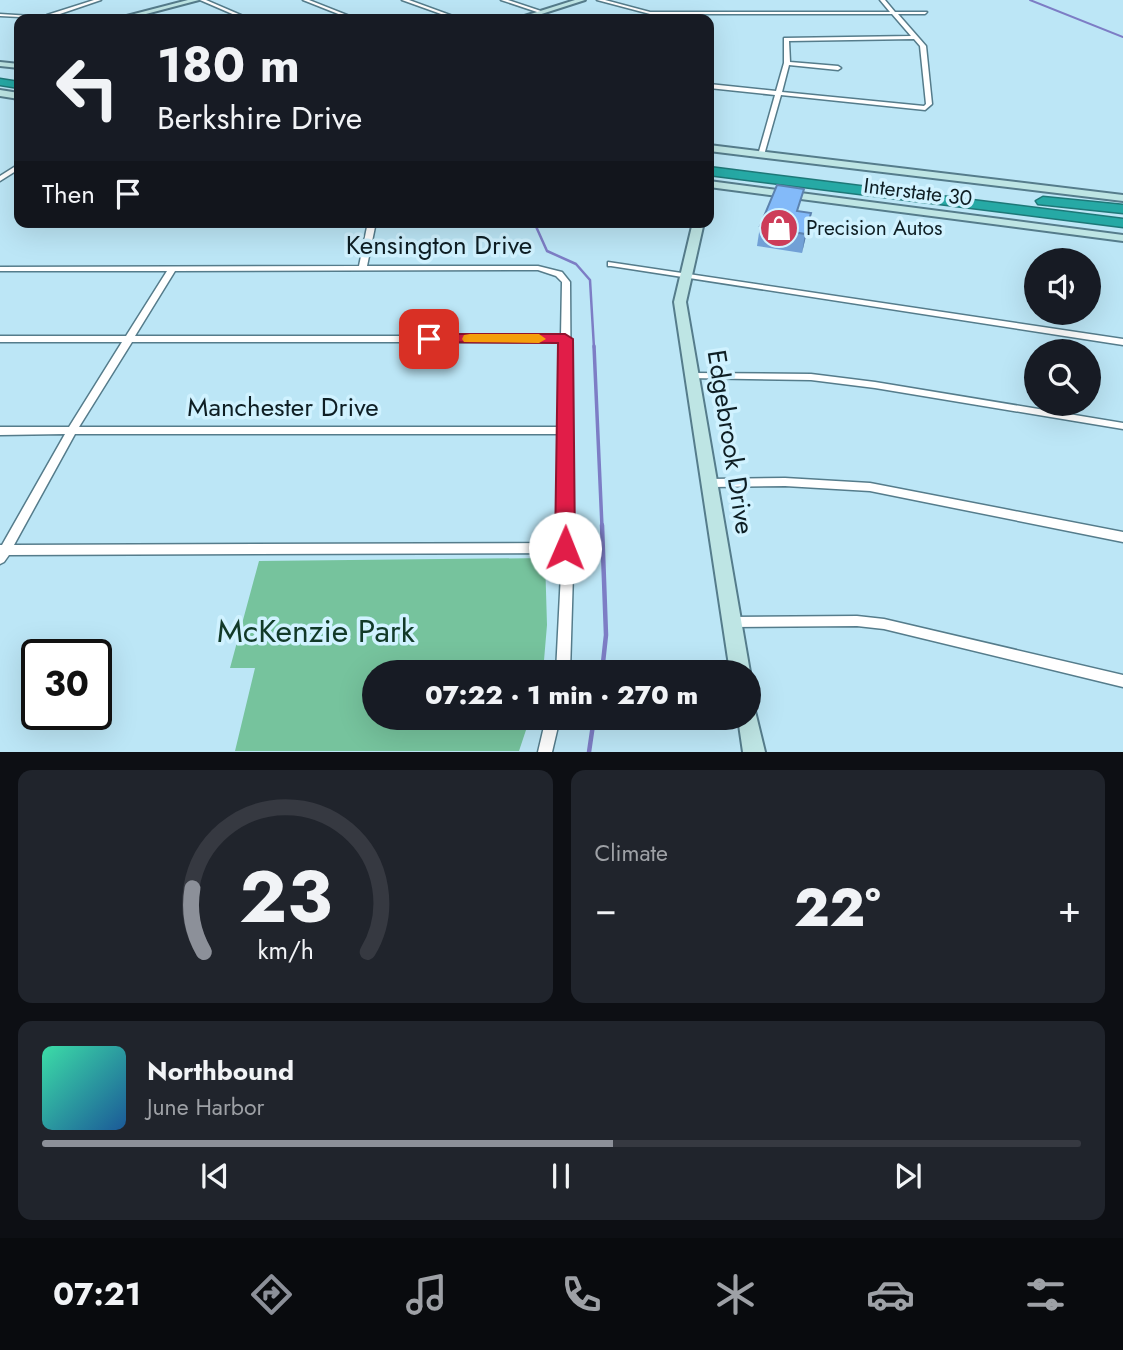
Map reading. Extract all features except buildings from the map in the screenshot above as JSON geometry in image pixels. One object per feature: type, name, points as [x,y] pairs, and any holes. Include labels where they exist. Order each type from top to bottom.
[{"type":"highway","points":[[714,162],[1123,209]]},
{"type":"highway","points":[[714,180],[1123,223]]},
{"type":"highway","points":[[714,180],[1123,237]]},
{"type":"street","points":[[57,14],[99,0]]},
{"type":"street","points":[[139,14],[196,0]]},
{"type":"street","points":[[202,0],[236,14]]},
{"type":"street","points":[[305,0],[342,14]]},
{"type":"street","points":[[404,0],[445,14]]},
{"type":"street","points":[[503,0],[542,12]]},
{"type":"street","points":[[535,14],[582,0]]},
{"type":"street","points":[[599,0],[645,13],[662,14]]},
{"type":"street","points":[[714,87],[920,109],[929,104],[923,46],[881,0]]},
{"type":"street","points":[[714,16],[925,13]]},
{"type":"street","points":[[761,155],[787,63],[784,41],[791,37],[916,37]]},
{"type":"street","points":[[787,63],[838,68]]},
{"type":"street","name":"Interstate 30","points":[[714,149],[1123,198]]},
{"type":"street","points":[[362,269],[371,228]]},
{"type":"street","name":"Edgebrook Drive","points":[[697,228],[684,275],[680,302],[738,660]]},
{"type":"street","points":[[611,264],[1123,342]]},
{"type":"street","name":"Kensington Drive","points":[[0,269],[550,270],[565,279],[567,573],[563,660]]},
{"type":"street","points":[[2,553],[72,430],[172,269]]},
{"type":"street","points":[[0,339],[565,339]]},
{"type":"street","points":[[691,376],[811,377],[1123,426]]},
{"type":"street","name":"Manchester Drive","points":[[0,431],[567,430]]},
{"type":"street","points":[[711,483],[785,482],[870,487],[1123,537]]},
{"type":"street","points":[[2,553],[565,548]]},
{"type":"street","points":[[731,622],[857,621],[884,624],[1123,681]]},
{"type":"street","points":[[545,751],[550,730]]},
{"type":"street","points":[[750,730],[754,751]]},
{"type":"green space","name":"McKenzie Park","points":[[545,558],[547,625],[544,660],[362,660],[362,730],[526,730],[519,751],[235,751],[255,668],[230,668],[259,561]]},
{"type":"waterway","points":[[1030,0],[1123,37]]},
{"type":"waterway","points":[[537,228],[547,251],[576,264],[590,280],[594,348]]},
{"type":"waterway","points":[[594,346],[602,527]]},
{"type":"waterway","points":[[602,525],[606,635],[603,660]]},
{"type":"waterway","points":[[589,752],[592,730]]},
{"type":"slow traffic","points":[[470,339],[539,339]]},
{"type":"place","name":"Precision Autos","points":[[779,228]]},
{"type":"route","points":[[429,339],[565,339],[565,548]]}]
